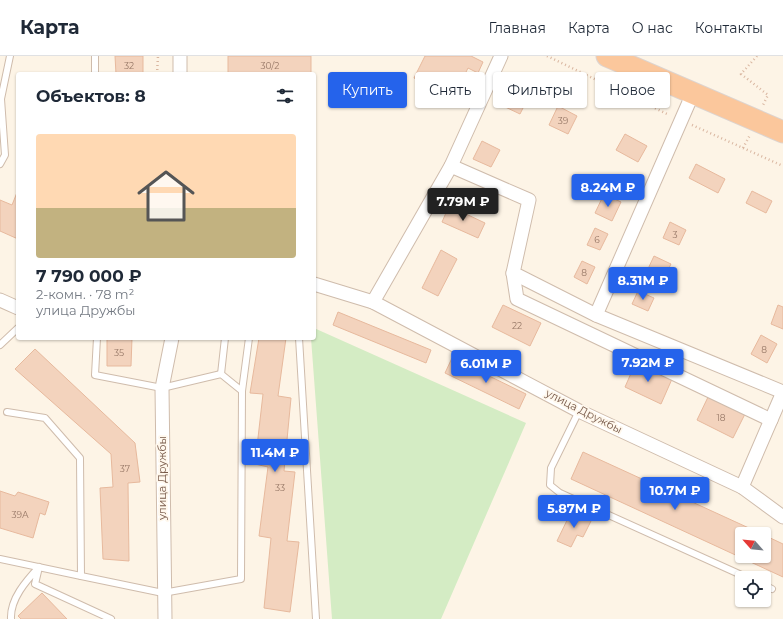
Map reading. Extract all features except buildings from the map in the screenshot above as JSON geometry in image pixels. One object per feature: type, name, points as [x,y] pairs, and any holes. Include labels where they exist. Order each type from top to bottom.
[{"type":"highway","points":[[616,58],[783,132]]},
{"type":"street","points":[[180,56],[180,72]]},
{"type":"street","points":[[373,302],[451,166],[501,56]]},
{"type":"street","points":[[596,315],[693,92]]},
{"type":"street","points":[[451,166],[529,200],[513,272],[517,300],[771,420]]},
{"type":"street","points":[[513,272],[596,315],[783,392],[742,487]]},
{"type":"street","name":"улица Дружбы","points":[[316,286],[373,302],[579,411],[742,487],[783,517]]},
{"type":"street","points":[[0,300],[16,307]]},
{"type":"street","name":"улица Дружбы","points":[[164,619],[162,388],[172,340]]},
{"type":"lane","points":[[0,164],[6,155],[1,99],[10,56]]},
{"type":"lane","points":[[95,56],[95,72]]},
{"type":"lane","points":[[0,345],[16,330]]},
{"type":"lane","points":[[97,340],[95,374],[162,388],[221,374]]},
{"type":"lane","points":[[221,374],[225,340]]},
{"type":"lane","points":[[0,559],[163,593],[241,579],[242,391],[249,340]]},
{"type":"lane","points":[[298,340],[316,619]]},
{"type":"lane","points":[[221,374],[242,391]]},
{"type":"lane","points":[[579,411],[551,468],[550,484],[560,493],[735,572]]},
{"type":"lane","points":[[7,412],[45,418],[80,458],[81,576]]},
{"type":"lane","points":[[11,619],[11,612],[21,587],[39,566]]},
{"type":"lane","points":[[39,566],[35,584],[111,619]]},
{"type":"path","points":[[157,72],[158,56]]},
{"type":"path","points":[[547,56],[680,120],[783,166]]},
{"type":"path","points":[[741,74],[757,56]]},
{"type":"green space","points":[[316,329],[526,423],[441,619],[332,619],[311,340],[316,340]]}]
